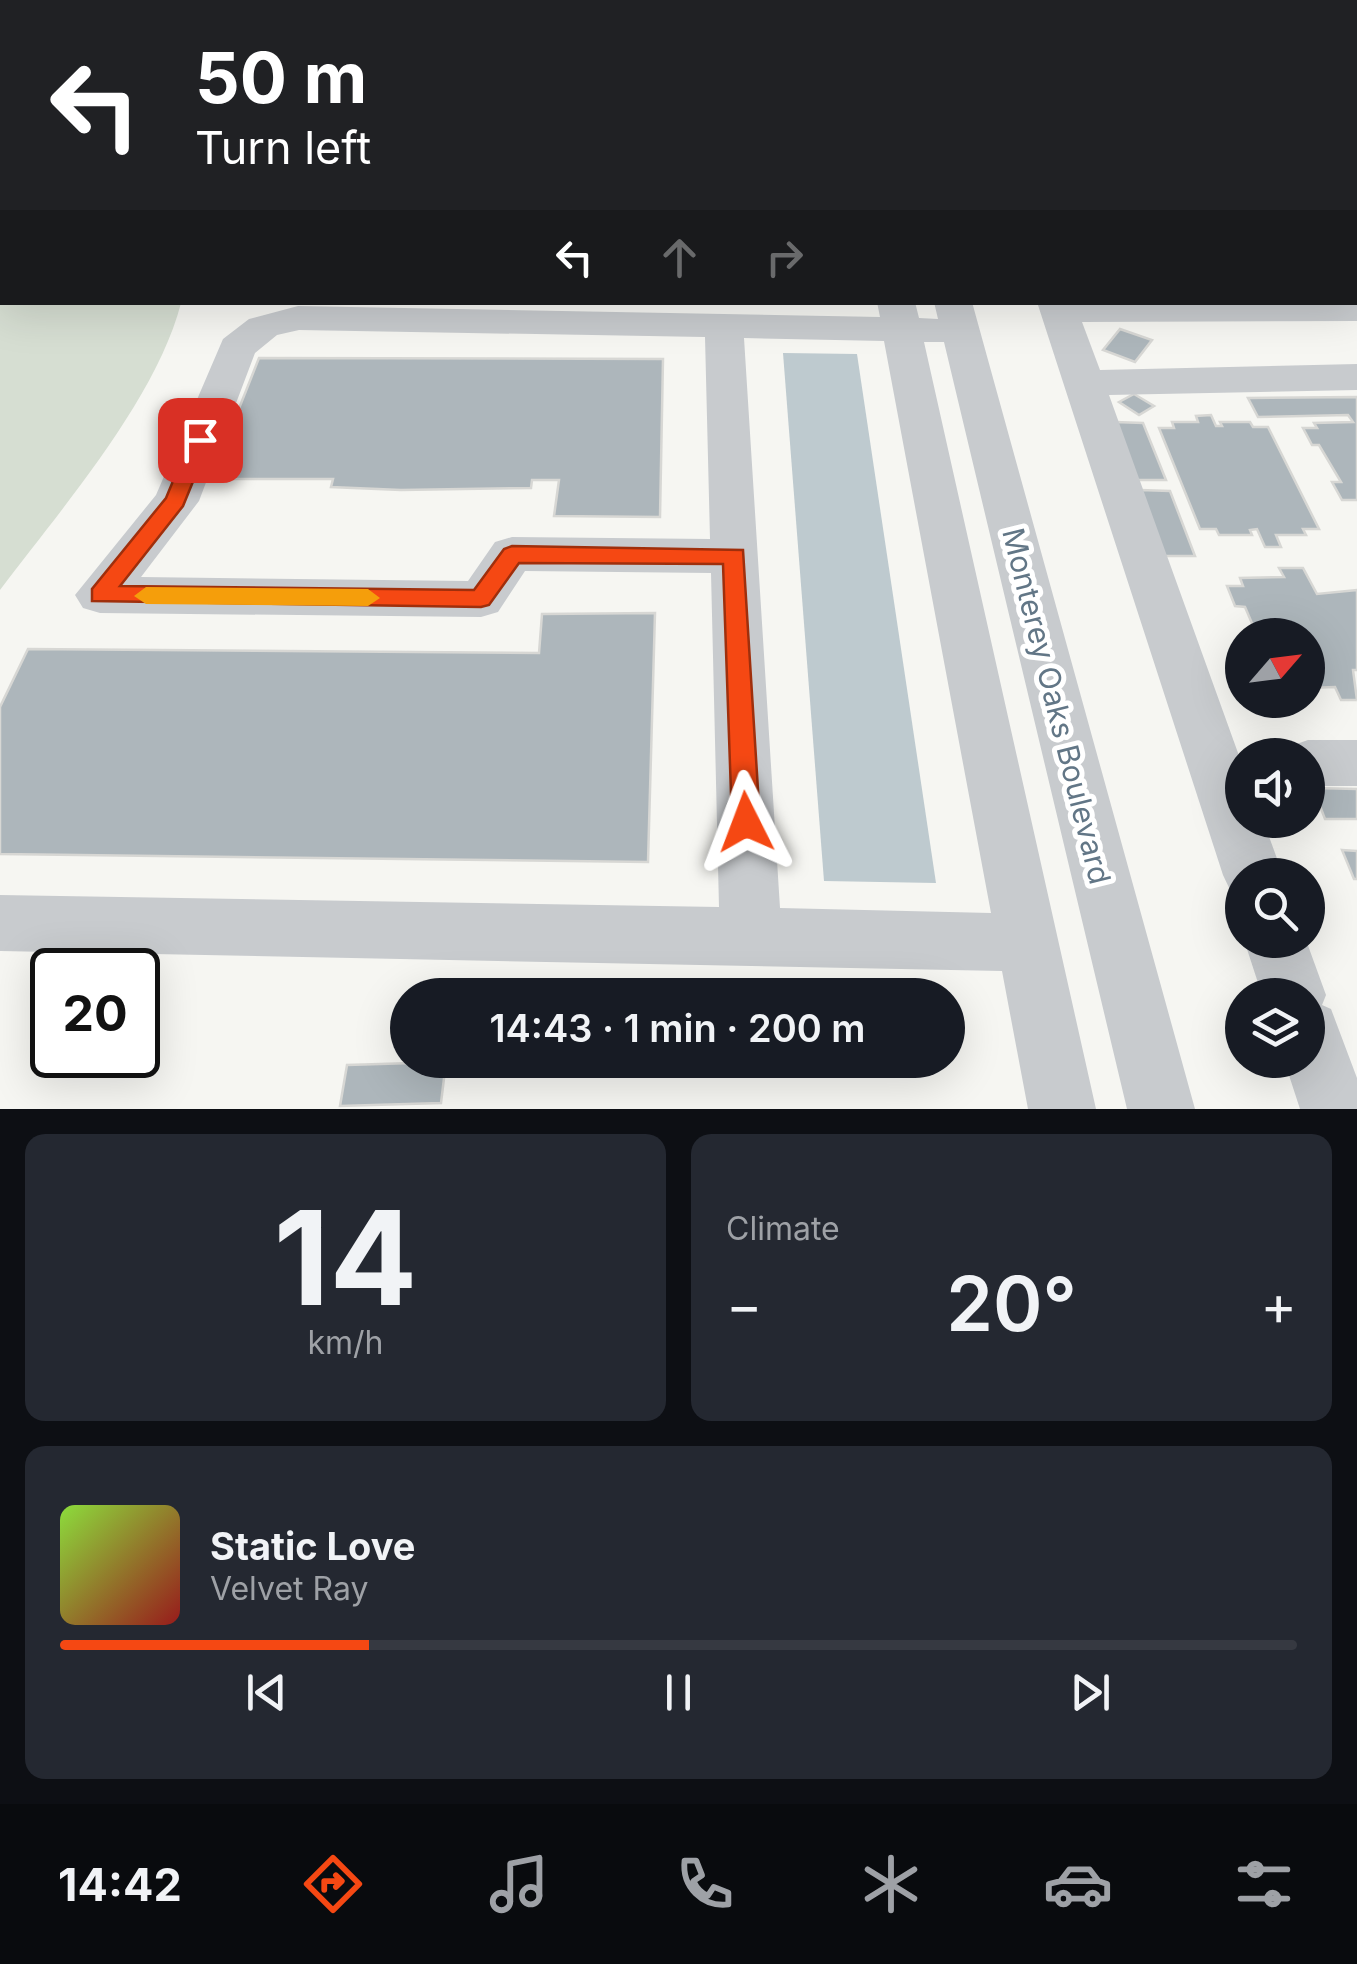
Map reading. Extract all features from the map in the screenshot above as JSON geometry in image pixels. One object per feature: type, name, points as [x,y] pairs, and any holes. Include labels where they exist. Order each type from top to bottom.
[{"type":"street","points":[[1225,756],[1082,383],[1058,307],[1357,309]]},
{"type":"street","points":[[899,316],[1062,1109]]},
{"type":"street","points":[[734,556],[512,554],[481,598],[100,595],[176,501],[236,347],[263,327],[298,318],[724,326],[899,316],[957,317]]},
{"type":"street","name":"Monterey Oaks Boulevard","points":[[957,317],[1161,1109]]},
{"type":"street","points":[[724,326],[750,936]]},
{"type":"street","points":[[1082,383],[1357,377]]},
{"type":"street","points":[[1325,764],[1357,763]]},
{"type":"street","points":[[0,924],[1028,944]]},
{"type":"street","points":[[1324,1078],[1334,1109]]},
{"type":"shaded area","points":[[0,305],[180,305],[169,340],[129,415],[0,590]]},
{"type":"shaded area","points":[[783,353],[857,354],[936,883],[824,881]]},
{"type":"building","points":[[1120,329],[1152,340],[1135,362],[1103,350]]},
{"type":"building","points":[[259,358],[663,359],[660,517],[554,516],[559,480],[532,480],[531,488],[401,490],[331,487],[333,479],[211,479]]},
{"type":"building","points":[[1134,394],[1154,406],[1139,415],[1119,402]]},
{"type":"building","points":[[1357,397],[1357,500],[1342,500],[1332,482],[1341,482],[1319,445],[1312,445],[1303,428],[1317,428],[1314,423],[1353,422],[1348,415],[1258,417],[1248,398]]},
{"type":"building","points":[[1211,415],[1216,426],[1222,426],[1220,422],[1250,422],[1253,427],[1268,427],[1319,529],[1303,529],[1306,535],[1276,535],[1281,547],[1265,547],[1257,529],[1250,530],[1252,535],[1219,535],[1216,529],[1200,529],[1159,428],[1174,428],[1172,422],[1198,422],[1196,416]]},
{"type":"building","points":[[1115,422],[1143,423],[1166,480],[1136,480]]},
{"type":"building","points":[[1140,490],[1170,491],[1195,556],[1164,556]]},
{"type":"building","points":[[1279,568],[1303,568],[1317,594],[1357,590],[1357,670],[1353,670],[1357,700],[1341,700],[1335,687],[1325,687],[1325,618],[1250,618],[1245,607],[1235,606],[1227,586],[1243,586],[1240,578],[1284,577]]},
{"type":"building","points":[[655,613],[648,862],[0,854],[0,707],[28,649],[539,653],[542,614]]},
{"type":"building","points":[[1325,788],[1357,789],[1357,819],[1325,819]]},
{"type":"building","points":[[1342,850],[1357,851],[1357,879],[1354,879]]},
{"type":"building","points":[[390,1064],[390,1078],[444,1078],[441,1103],[340,1106],[347,1065]]},
{"type":"slow traffic","points":[[146,596],[368,598]]},
{"type":"route","points":[[200,440],[176,501],[100,595],[481,598],[512,554],[734,556],[746,822]]}]
